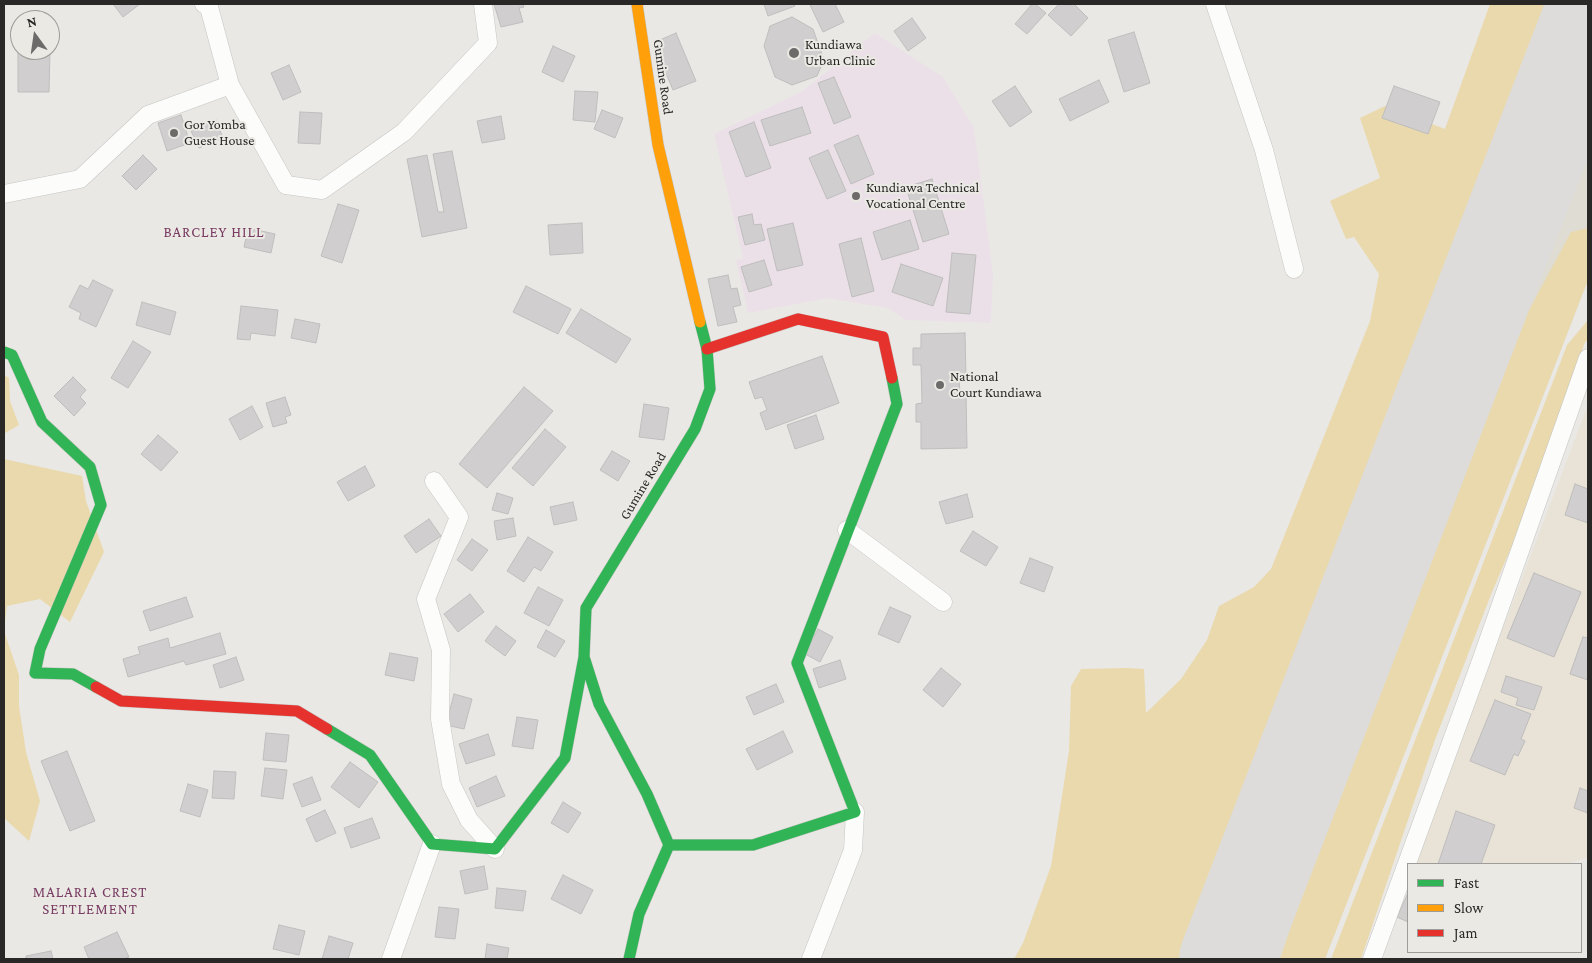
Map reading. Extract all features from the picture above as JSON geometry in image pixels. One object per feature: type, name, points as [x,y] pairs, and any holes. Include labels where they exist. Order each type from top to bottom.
[{"type":"street","points":[[204,4],[209,7],[230,85],[286,184],[322,190],[404,132],[488,43],[483,4]]},
{"type":"street","name":"Gumine Road","points":[[637,4],[658,145],[707,349],[710,390],[695,429],[586,608],[584,658],[599,704],[647,794],[668,845]]},
{"type":"street","points":[[1215,4],[1264,150],[1294,269]]},
{"type":"street","points":[[4,194],[80,179],[148,115],[230,85]]},
{"type":"street","points":[[707,349],[798,319],[883,337],[897,404],[797,663],[855,812],[853,850],[811,959]]},
{"type":"street","points":[[4,352],[12,355],[42,422],[90,467],[101,504],[40,649],[35,673],[73,674],[121,701],[297,711],[370,755],[432,844]]},
{"type":"street","points":[[1407,863],[1478,670],[1588,358]]},
{"type":"street","points":[[434,482],[459,517],[426,599],[441,650],[441,729],[451,784],[469,820],[495,849]]},
{"type":"street","points":[[847,530],[943,602]]},
{"type":"street","points":[[495,849],[565,758],[584,658]]},
{"type":"street","points":[[629,959],[639,914],[668,845],[753,845],[855,812]]},
{"type":"street","points":[[432,844],[495,849]]},
{"type":"street","points":[[391,959],[432,844]]},
{"type":"street","points":[[1372,959],[1407,864]]},
{"type":"shaded area","points":[[1490,4],[1559,4],[1192,959],[1014,959],[1023,943],[1051,866],[1069,751],[1071,686],[1081,669],[1144,669],[1146,713],[1181,679],[1207,640],[1219,606],[1254,587],[1271,569],[1370,321],[1379,274],[1354,237],[1346,239],[1330,201],[1380,178],[1360,118],[1385,106],[1445,129]]},
{"type":"shaded area","points":[[1493,4],[1588,4],[1588,280],[1325,959],[1125,959]]},
{"type":"shaded area","name":"Kundiawa Technical Vocational Centre","points":[[875,33],[943,77],[974,128],[993,274],[991,323],[905,320],[888,308],[828,298],[748,313],[736,261],[743,258],[714,134],[801,92]]},
{"type":"shaded area","points":[[1588,228],[1588,280],[1325,959],[1280,959],[1316,853],[1437,532],[1528,312],[1571,232]]},
{"type":"shaded area","points":[[1588,320],[1588,340],[1585,342],[1523,520],[1492,592],[1435,740],[1361,959],[1331,959],[1567,345]]},
{"type":"shaded area","points":[[4,375],[9,378],[10,401],[19,425],[5,433],[4,459]]},
{"type":"shaded area","points":[[1588,405],[1588,857],[1570,863],[1413,863]]},
{"type":"shaded area","points":[[4,459],[82,476],[86,501],[104,552],[70,622],[40,599],[7,606],[4,630]]},
{"type":"shaded area","points":[[4,631],[19,675],[19,706],[26,752],[40,801],[29,841],[4,818]]},
{"type":"building","points":[[113,4],[140,4],[123,17]]},
{"type":"building","points":[[494,4],[523,4],[524,7],[519,8],[523,22],[501,27]]},
{"type":"building","points":[[764,4],[794,4],[795,6],[768,16]]},
{"type":"building","points":[[835,4],[844,22],[823,32],[810,5]]},
{"type":"building","points":[[1032,4],[1035,4],[1046,13],[1027,34],[1015,24]]},
{"type":"building","points":[[1059,4],[1074,4],[1088,18],[1071,36],[1048,15]]},
{"type":"building","name":"Kundiawa Urban Clinic","points":[[792,17],[813,29],[824,60],[817,76],[792,85],[775,77],[764,46],[770,26]]},
{"type":"building","points":[[912,18],[926,38],[908,51],[894,31]]},
{"type":"building","points":[[1134,32],[1150,83],[1124,92],[1108,40]]},
{"type":"building","points":[[676,33],[696,81],[673,90],[653,43]]},
{"type":"building","points":[[553,46],[575,56],[563,82],[542,72]]},
{"type":"building","points":[[18,60],[50,60],[49,92],[18,92]]},
{"type":"building","points":[[289,65],[301,92],[283,100],[271,73]]},
{"type":"building","points":[[834,77],[851,117],[834,124],[818,83]]},
{"type":"building","points":[[1099,80],[1109,102],[1070,121],[1059,99]]},
{"type":"building","points":[[1015,86],[1032,112],[1010,127],[992,101]]},
{"type":"building","points":[[1394,86],[1440,102],[1428,134],[1382,118]]},
{"type":"building","points":[[575,91],[598,92],[595,122],[573,120]]},
{"type":"building","points":[[802,107],[811,133],[770,146],[761,120]]},
{"type":"building","points":[[602,110],[623,118],[615,138],[594,129]]},
{"type":"building","points":[[300,112],[322,113],[320,144],[298,143]]},
{"type":"building","name":"Gor Yomba Guest House","points":[[181,115],[190,143],[167,151],[158,123]]},
{"type":"building","points":[[501,116],[505,139],[482,143],[477,121]]},
{"type":"building","points":[[216,120],[223,138],[199,148],[191,131]]},
{"type":"building","points":[[754,122],[771,168],[746,177],[729,132]]},
{"type":"building","points":[[858,135],[874,174],[851,184],[834,145]]},
{"type":"building","points":[[828,150],[846,191],[827,199],[809,158]]},
{"type":"building","points":[[452,151],[467,228],[422,237],[407,159],[427,155],[438,212],[444,212],[433,154]]},
{"type":"building","points":[[143,155],[157,169],[136,190],[122,176]]},
{"type":"building","points":[[932,179],[949,234],[923,242],[906,187]]},
{"type":"building","points":[[338,204],[359,210],[342,263],[321,256]]},
{"type":"building","points":[[752,214],[754,225],[761,224],[765,240],[745,245],[738,217]]},
{"type":"building","points":[[910,220],[919,249],[882,260],[873,232]]},
{"type":"building","points":[[582,223],[583,253],[550,255],[548,225]]},
{"type":"building","points":[[793,223],[803,265],[777,271],[767,229]]},
{"type":"building","points":[[248,228],[275,234],[271,253],[244,247]]},
{"type":"building","points":[[861,238],[874,291],[852,297],[839,244]]},
{"type":"building","points":[[952,253],[976,255],[970,314],[946,312]]},
{"type":"building","points":[[764,260],[772,285],[749,292],[741,267]]},
{"type":"building","points":[[901,264],[943,278],[933,306],[892,292]]},
{"type":"building","points":[[728,275],[731,289],[737,288],[741,305],[733,307],[737,322],[718,326],[708,279]]},
{"type":"building","points":[[93,280],[113,290],[96,327],[79,319],[81,313],[69,307],[80,285],[88,289]]},
{"type":"building","points":[[526,286],[571,309],[558,334],[513,312]]},
{"type":"building","points":[[142,302],[176,312],[170,335],[136,325]]},
{"type":"building","points":[[241,306],[278,310],[275,336],[251,333],[250,340],[237,339]]},
{"type":"building","points":[[581,309],[631,339],[616,363],[566,333]]},
{"type":"building","points":[[295,319],[320,324],[316,343],[291,338]]},
{"type":"building","name":"National Court Kundiawa","points":[[965,333],[966,378],[959,378],[960,393],[966,393],[967,448],[921,449],[921,422],[916,422],[916,404],[922,403],[921,365],[913,365],[913,348],[921,348],[921,334]]},
{"type":"building","points":[[133,341],[151,352],[128,388],[111,378]]},
{"type":"building","points":[[822,356],[839,403],[766,430],[760,413],[767,410],[762,397],[755,399],[749,382]]},
{"type":"building","points":[[73,377],[86,390],[80,397],[86,403],[74,416],[54,396]]},
{"type":"building","points":[[524,387],[553,411],[487,488],[459,464]]},
{"type":"building","points":[[285,397],[291,415],[285,417],[287,423],[273,427],[266,403]]},
{"type":"building","points":[[644,404],[669,408],[664,440],[639,437]]},
{"type":"building","points":[[252,406],[263,427],[240,440],[229,419]]},
{"type":"building","points":[[816,415],[824,439],[795,449],[787,425]]},
{"type":"building","points":[[545,429],[566,447],[533,486],[512,468]]},
{"type":"building","points":[[158,435],[178,452],[161,471],[141,454]]},
{"type":"building","points":[[612,451],[630,461],[618,481],[600,470]]},
{"type":"building","points":[[365,466],[375,486],[348,501],[337,482]]},
{"type":"building","points":[[1575,484],[1588,489],[1588,523],[1565,515]]},
{"type":"building","points":[[497,493],[513,498],[508,514],[492,510]]},
{"type":"building","points":[[967,494],[973,517],[946,524],[939,502]]},
{"type":"building","points":[[573,502],[577,520],[554,525],[550,507]]},
{"type":"building","points":[[513,518],[516,536],[497,540],[494,521]]},
{"type":"building","points":[[429,519],[441,536],[416,553],[404,536]]},
{"type":"building","points":[[973,531],[998,547],[986,566],[960,551]]},
{"type":"building","points":[[528,537],[553,552],[541,571],[534,567],[524,582],[507,571]]},
{"type":"building","points":[[472,539],[488,550],[472,571],[457,560]]},
{"type":"building","points":[[1030,558],[1053,567],[1044,592],[1020,583]]},
{"type":"building","points":[[1534,573],[1581,592],[1554,657],[1507,638]]},
{"type":"building","points":[[538,587],[563,600],[549,626],[524,613]]},
{"type":"building","points":[[470,594],[484,612],[458,632],[444,614]]},
{"type":"building","points":[[186,597],[193,617],[150,631],[143,611]]},
{"type":"building","points":[[890,607],[911,616],[899,643],[878,634]]},
{"type":"building","points":[[496,626],[516,641],[505,656],[485,641]]},
{"type":"building","points":[[818,629],[833,637],[820,662],[805,654]]},
{"type":"building","points":[[546,630],[565,641],[555,657],[537,647]]},
{"type":"building","points":[[220,633],[226,654],[186,665],[184,661],[128,677],[123,659],[140,654],[138,647],[168,638],[170,648]]},
{"type":"building","points":[[1583,637],[1588,638],[1588,680],[1570,674]]},
{"type":"building","points":[[390,653],[418,658],[414,681],[385,675]]},
{"type":"building","points":[[236,657],[244,680],[220,688],[213,665]]},
{"type":"building","points":[[840,660],[846,679],[819,688],[813,669]]},
{"type":"building","points":[[941,668],[961,684],[943,707],[923,690]]},
{"type":"building","points":[[1506,676],[1542,687],[1534,710],[1516,705],[1518,698],[1501,692]]},
{"type":"building","points":[[776,684],[784,702],[754,715],[746,697]]},
{"type":"building","points":[[454,694],[472,699],[464,729],[446,725]]},
{"type":"building","points":[[1495,700],[1531,714],[1521,739],[1525,741],[1518,756],[1514,754],[1505,775],[1470,761]]},
{"type":"building","points":[[517,717],[538,720],[533,749],[512,746]]},
{"type":"building","points":[[783,731],[793,752],[757,770],[746,749]]},
{"type":"building","points":[[266,733],[289,735],[286,762],[263,760]]},
{"type":"building","points":[[488,734],[495,755],[466,764],[459,744]]},
{"type":"building","points":[[67,751],[95,821],[70,831],[41,761]]},
{"type":"building","points":[[350,762],[378,782],[359,808],[331,787]]},
{"type":"building","points":[[265,768],[287,770],[283,799],[261,796]]},
{"type":"building","points":[[214,771],[236,772],[234,799],[212,798]]},
{"type":"building","points":[[496,776],[505,796],[477,807],[469,788]]},
{"type":"building","points":[[312,777],[321,800],[302,807],[293,784]]},
{"type":"building","points":[[188,784],[208,790],[200,817],[180,811]]},
{"type":"building","points":[[1580,788],[1588,791],[1588,813],[1574,808]]},
{"type":"building","points":[[563,802],[581,813],[568,833],[551,823]]},
{"type":"building","points":[[325,810],[336,833],[316,842],[306,819]]},
{"type":"building","points":[[1456,811],[1495,825],[1481,863],[1438,863]]},
{"type":"building","points":[[372,818],[380,838],[351,848],[344,828]]},
{"type":"building","points":[[484,866],[488,889],[465,894],[460,871]]},
{"type":"building","points":[[563,875],[593,890],[581,914],[551,899]]},
{"type":"building","points":[[497,888],[526,891],[523,911],[495,908]]},
{"type":"building","points":[[1407,895],[1407,922],[1397,917]]},
{"type":"building","points":[[439,907],[459,909],[455,939],[435,937]]},
{"type":"building","points":[[279,925],[305,931],[299,955],[273,949]]},
{"type":"building","points":[[117,932],[129,957],[123,959],[89,959],[84,947]]},
{"type":"building","points":[[329,936],[353,943],[348,959],[322,959]]},
{"type":"building","points":[[487,944],[509,948],[507,959],[485,959]]},
{"type":"building","points":[[51,951],[53,959],[26,959],[26,956]]},
{"type":"runway","points":[[1227,959],[1588,24]]},
{"type":"traffic: fast","points":[[629,959],[639,914],[669,845],[647,794],[599,704],[584,657],[586,608],[695,429],[710,389],[707,349],[700,322]]},
{"type":"traffic: fast","points":[[4,352],[12,355],[42,422],[90,467],[101,505],[40,649],[35,673],[73,674],[96,687]]},
{"type":"traffic: fast","points":[[669,845],[753,845],[855,812],[797,663],[897,404],[892,378]]},
{"type":"traffic: fast","points":[[327,729],[370,755],[432,844],[495,849],[565,758],[584,657]]},
{"type":"traffic: slow","points":[[637,4],[658,145],[700,322]]},
{"type":"traffic: jam","points":[[707,349],[798,319],[883,337],[892,378]]},
{"type":"traffic: jam","points":[[96,687],[121,701],[297,711],[327,729]]},
{"type":"place","name":"Kundiawa Urban Clinic","points":[[794,53]]},
{"type":"place","name":"Gor Yomba Guest House","points":[[174,133]]},
{"type":"place","name":"Kundiawa Technical Vocational Centre","points":[[856,196]]},
{"type":"place","name":"National Court Kundiawa","points":[[940,385]]},
{"type":"district","name":"BARCLEY HILL","points":[[214,232]]},
{"type":"district","name":"MALARIA CREST SETTLEMENT","points":[[90,900]]}]
